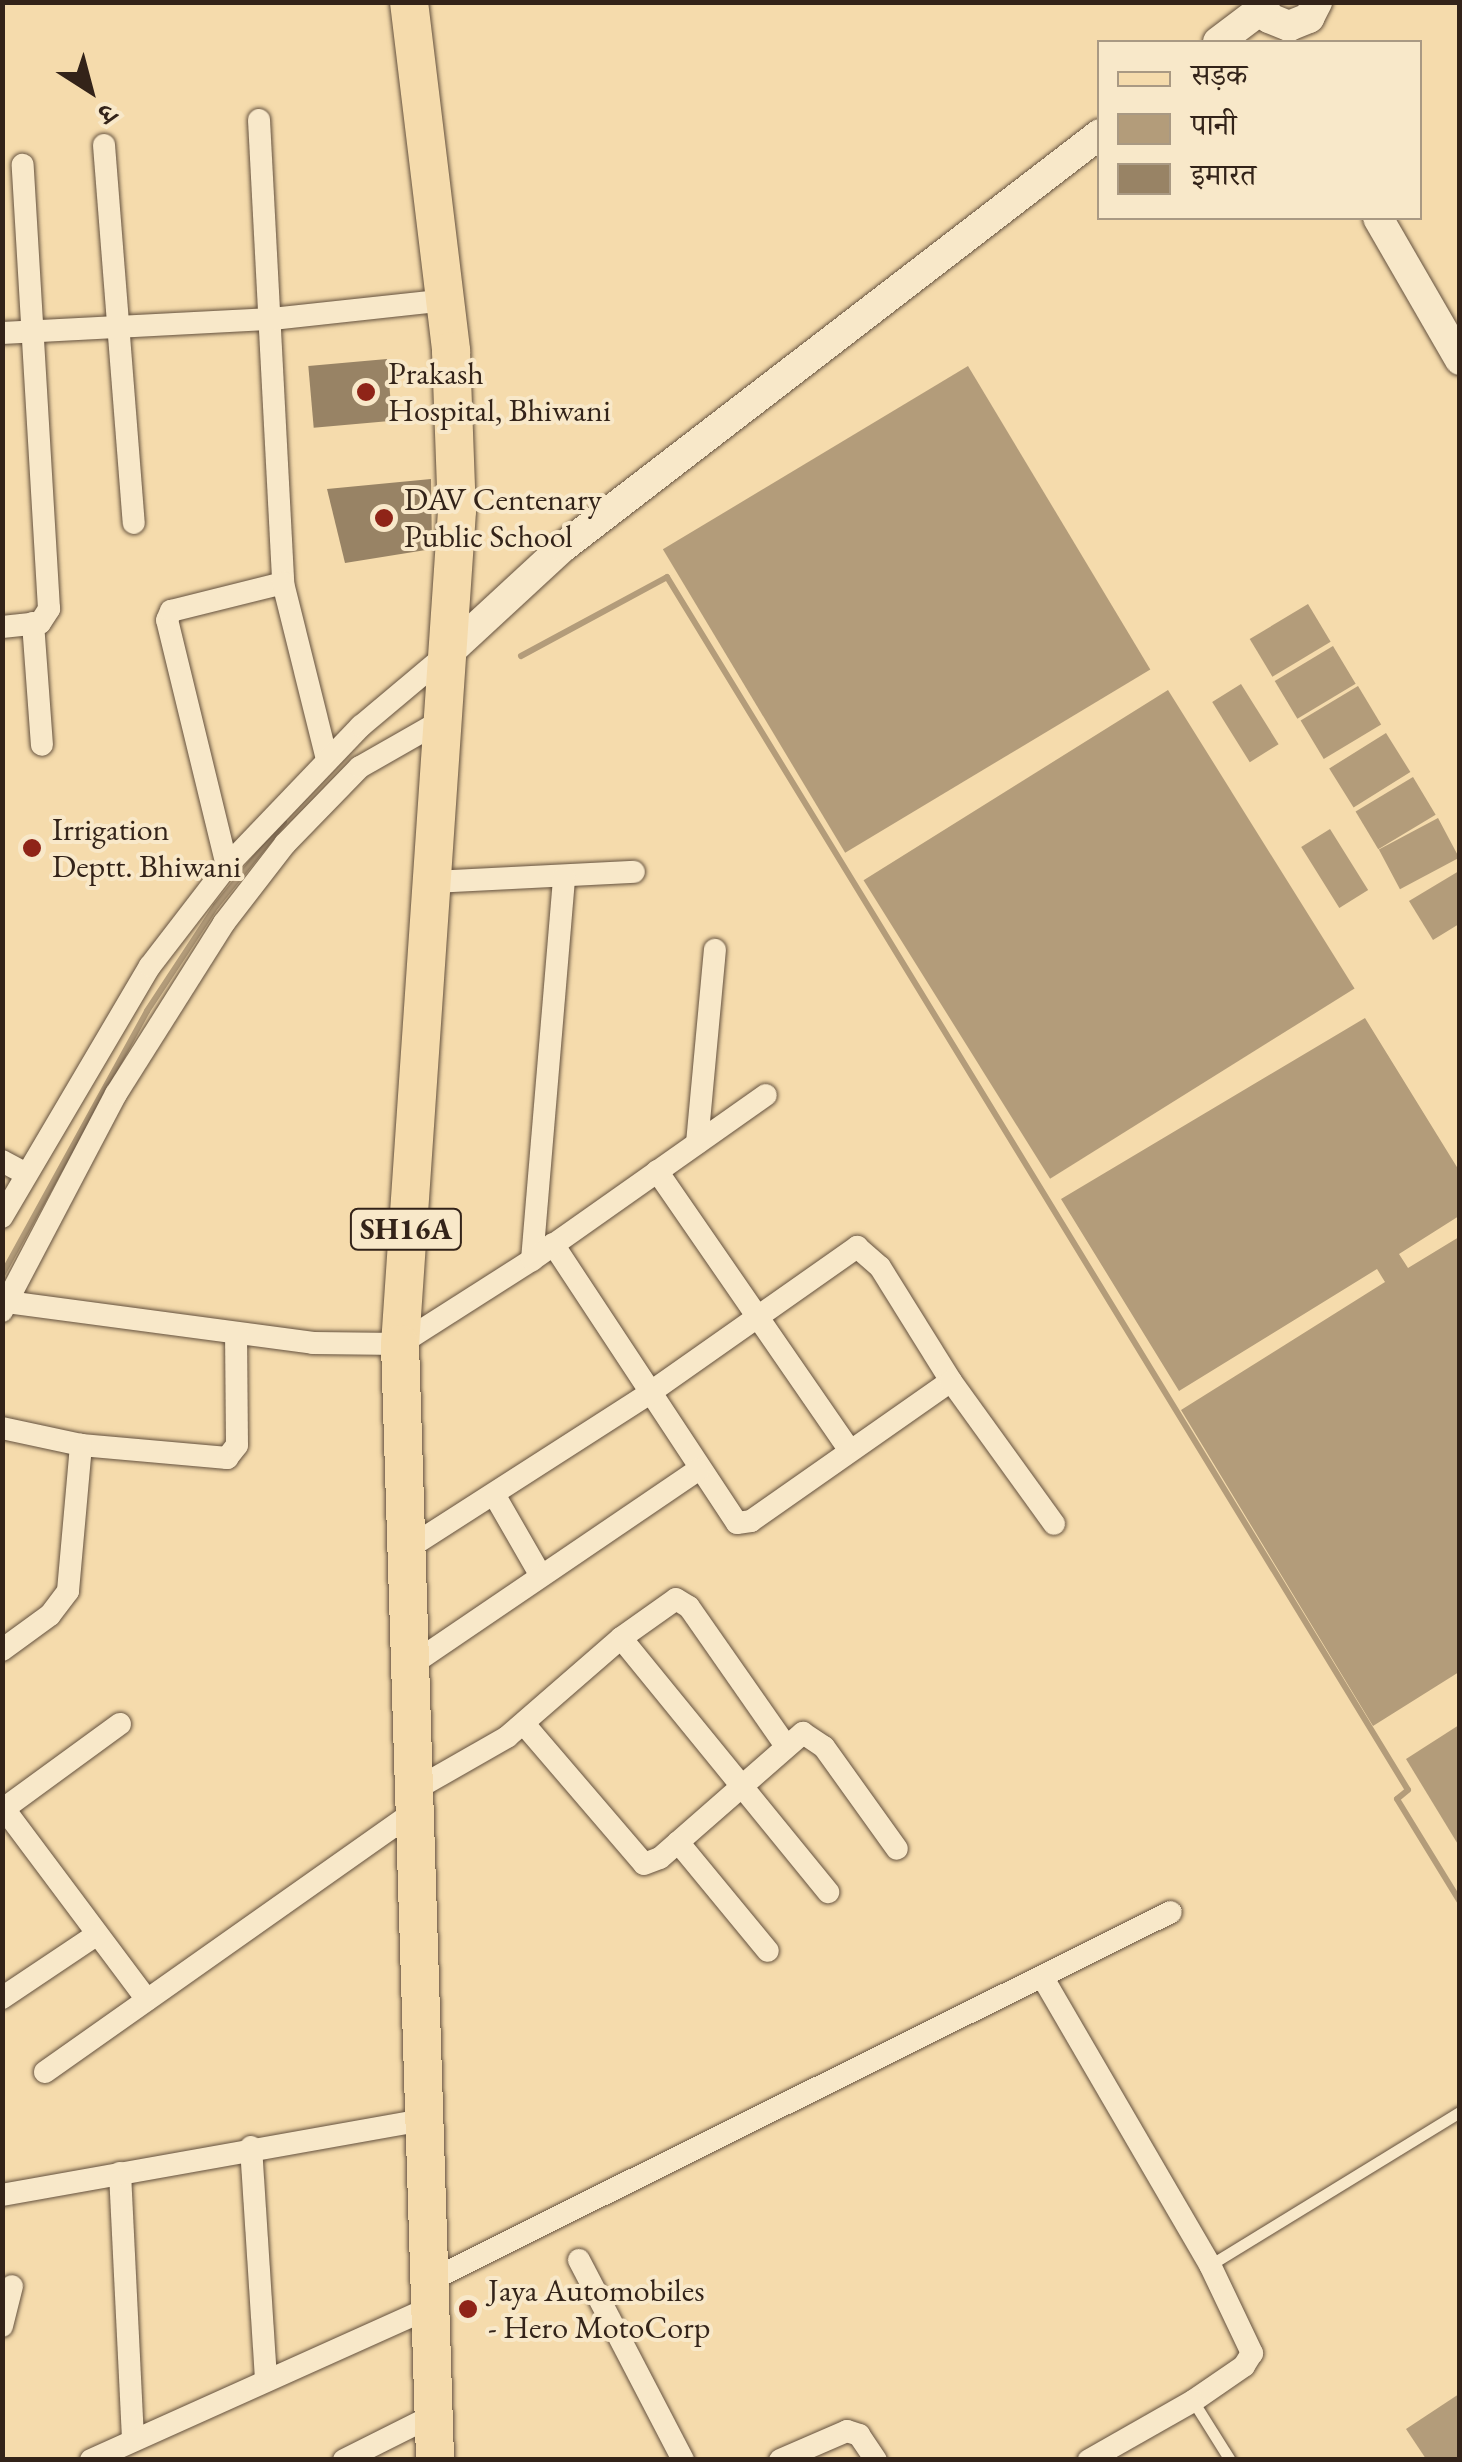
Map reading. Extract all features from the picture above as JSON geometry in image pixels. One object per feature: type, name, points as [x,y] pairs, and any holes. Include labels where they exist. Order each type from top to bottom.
[{"type":"main road","name":"SH16A","points":[[409,2],[446,300],[456,512],[446,718],[400,1344],[435,2460]]},
{"type":"street","points":[[1223,40],[1272,19],[1314,21]]},
{"type":"street","points":[[259,120],[283,584],[327,759]]},
{"type":"street","points":[[2,1217],[150,966],[227,866],[327,759],[563,547],[1097,136]]},
{"type":"street","points":[[104,145],[134,523]]},
{"type":"street","points":[[2,626],[32,624],[46,618],[48,604],[29,331],[24,166]]},
{"type":"street","points":[[1379,220],[1460,360]]},
{"type":"street","points":[[2,333],[272,319],[446,300]]},
{"type":"street","points":[[227,866],[166,620],[175,608],[283,584]]},
{"type":"street","points":[[32,624],[42,744]]},
{"type":"street","points":[[446,718],[360,768],[285,844],[224,923],[161,1014],[5,1306],[352,1346],[400,1344],[532,1260],[766,1095]]},
{"type":"street","points":[[434,882],[634,872]]},
{"type":"street","points":[[532,1260],[564,877]]},
{"type":"street","points":[[697,1143],[715,950]]},
{"type":"street","points":[[2,1161],[26,1174]]},
{"type":"street","points":[[657,1171],[849,1449]]},
{"type":"street","points":[[553,1244],[731,1518],[747,1524],[951,1381]]},
{"type":"street","points":[[407,1549],[495,1496],[648,1394],[756,1314],[861,1247],[1054,1524]]},
{"type":"street","points":[[2,1428],[82,1445],[230,1457],[237,1446],[236,1334]]},
{"type":"street","points":[[2,1650],[50,1615],[68,1591],[82,1445]]},
{"type":"street","points":[[410,1666],[698,1470]]},
{"type":"street","points":[[495,1496],[541,1576]]},
{"type":"street","points":[[45,2072],[524,1724],[664,1603],[684,1602],[784,1743]]},
{"type":"street","points":[[621,1638],[828,1892]]},
{"type":"street","points":[[120,1724],[3,1808],[147,2000]]},
{"type":"street","points":[[524,1724],[639,1862],[650,1864],[678,1842],[784,1743],[803,1732],[824,1747],[897,1849]]},
{"type":"street","points":[[678,1842],[768,1951]]},
{"type":"street","points":[[91,2460],[266,2379],[1171,1912]]},
{"type":"street","points":[[2,1998],[96,1935]]},
{"type":"street","points":[[1043,1978],[1210,2265],[1252,2356],[1193,2401],[1089,2460]]},
{"type":"street","points":[[2,2195],[251,2147],[425,2120]]},
{"type":"street","points":[[251,2147],[266,2379]]},
{"type":"street","points":[[120,2173],[133,2438]]},
{"type":"street","points":[[579,2260],[683,2460]]},
{"type":"street","points":[[2,2326],[12,2286]]},
{"type":"street","points":[[344,2460],[434,2416]]},
{"type":"street","points":[[780,2460],[852,2430],[876,2460]]},
{"type":"lane","points":[[1210,2265],[1460,2112]]},
{"type":"lane","points":[[1193,2401],[1230,2460]]},
{"type":"water","points":[[968,366],[1150,669],[845,853],[663,549]]},
{"type":"water","points":[[1308,604],[1331,642],[1272,677],[1250,639]]},
{"type":"water","points":[[1333,646],[1356,684],[1297,719],[1275,681]]},
{"type":"water","points":[[1241,684],[1279,744],[1250,762],[1212,702]]},
{"type":"water","points":[[1358,686],[1381,725],[1324,759],[1301,721]]},
{"type":"water","points":[[1168,690],[1355,989],[1050,1179],[864,880]]},
{"type":"water","points":[[1386,733],[1410,772],[1354,808],[1329,769]]},
{"type":"water","points":[[1413,777],[1436,815],[1378,849],[1356,812]]},
{"type":"water","points":[[1438,818],[1459,858],[1400,889],[1379,849]]},
{"type":"water","points":[[1330,829],[1368,890],[1339,908],[1301,847]]},
{"type":"water","points":[[1459,871],[1459,924],[1433,940],[1409,901]]},
{"type":"water","points":[[1365,1018],[1460,1172],[1459,1216],[1399,1254],[1408,1268],[1459,1237],[1459,1672],[1373,1726],[1181,1410],[1385,1282],[1377,1269],[1179,1391],[1061,1199]]},
{"type":"water","points":[[1459,1725],[1459,1846],[1406,1759]]},
{"type":"water","points":[[1459,2394],[1459,2459],[1426,2459],[1406,2429]]},
{"type":"building","points":[[387,359],[392,421],[314,428],[308,366]]},
{"type":"building","name":"DAV Centenary Public School","points":[[431,479],[432,549],[345,563],[327,489]]},
{"type":"waterway","points":[[521,656],[667,577],[1408,1790],[1397,1799],[1460,1902]]},
{"type":"waterway","points":[[2,1275],[147,1011],[216,906],[284,822]]},
{"type":"place","name":"Prakash Hospital, Bhiwani","points":[[366,392]]},
{"type":"place","name":"DAV Centenary Public School","points":[[384,518]]},
{"type":"place","name":"Irrigation Deptt. Bhiwani","points":[[32,848]]},
{"type":"place","name":"Jaya Automobiles - Hero MotoCorp","points":[[468,2309]]}]
